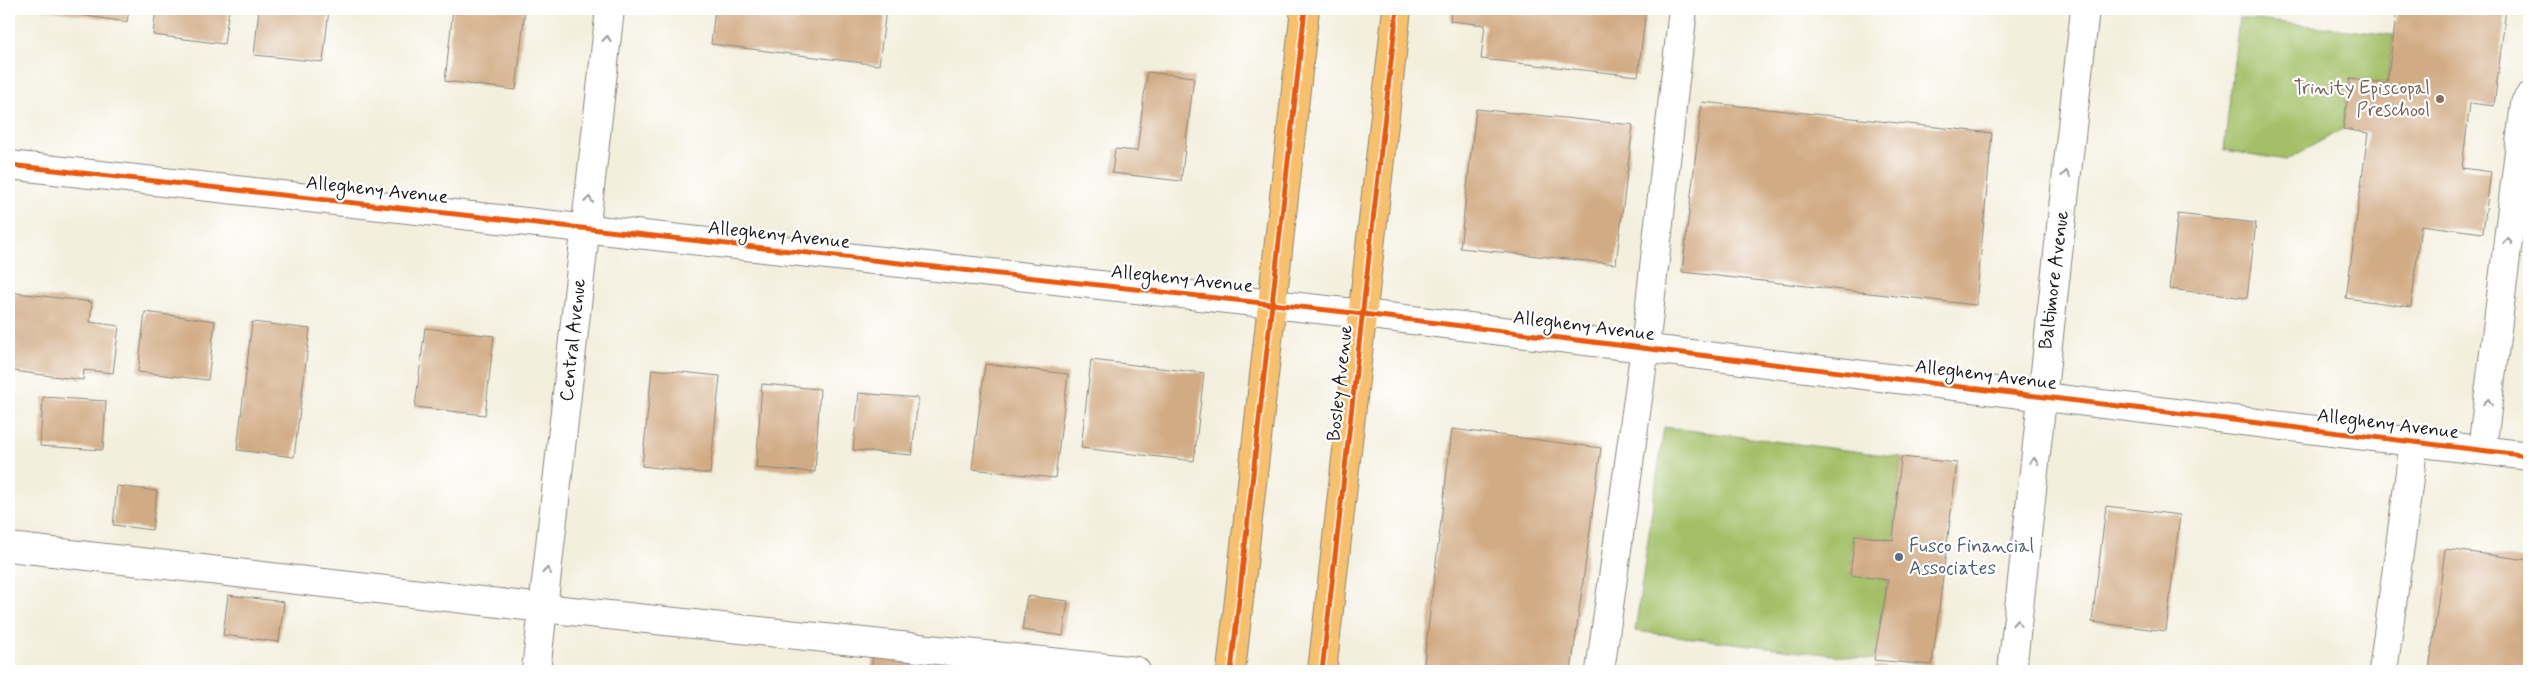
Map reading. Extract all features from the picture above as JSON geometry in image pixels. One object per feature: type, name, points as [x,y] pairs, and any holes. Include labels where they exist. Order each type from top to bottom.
[{"type":"main road","points":[[1231,671],[1305,9]]},
{"type":"main road","name":"Bosley Avenue","points":[[1322,671],[1397,9]]},
{"type":"street","name":"Central Avenue","points":[[536,671],[610,9]]},
{"type":"street","points":[[1600,671],[1645,348],[1682,9]]},
{"type":"street","name":"Baltimore Avenue","points":[[2012,671],[2041,396],[2086,9]]},
{"type":"street","points":[[2482,450],[2525,103],[2529,98]]},
{"type":"street","name":"Allegheny Avenue","points":[[9,164],[1363,314],[2529,456]]},
{"type":"street","points":[[2383,671],[2414,442]]},
{"type":"street","points":[[9,547],[543,608],[1136,671]]},
{"type":"green space","points":[[2239,18],[2393,35],[2387,84],[2350,79],[2343,129],[2286,160],[2224,150]]},
{"type":"green space","points":[[1664,427],[1901,457],[1893,540],[1856,535],[1850,574],[1888,580],[1874,660],[1635,631]]},
{"type":"building","points":[[39,9],[129,9],[127,22]]},
{"type":"building","points":[[156,9],[229,9],[224,44],[153,35]]},
{"type":"building","points":[[259,9],[329,9],[323,62],[254,55]]},
{"type":"building","points":[[453,9],[525,9],[516,90],[445,81]]},
{"type":"building","points":[[715,9],[886,9],[879,65],[711,44]]},
{"type":"building","points":[[1451,9],[1646,9],[1638,76],[1481,59],[1485,25],[1450,21]]},
{"type":"building","points":[[2397,9],[2506,9],[2494,106],[2470,103],[2462,168],[2491,172],[2483,233],[2421,225],[2411,307],[2346,298],[2368,133],[2343,129],[2350,79],[2387,84]]},
{"type":"building","points":[[1147,72],[1194,77],[1181,181],[1112,173],[1115,149],[1137,151]]},
{"type":"building","points":[[1702,102],[1992,133],[1976,305],[1682,272]]},
{"type":"building","points":[[1476,109],[1633,125],[1616,264],[1460,248]]},
{"type":"building","points":[[2178,214],[2256,223],[2247,298],[2169,289]]},
{"type":"building","points":[[9,292],[92,302],[90,322],[119,326],[113,373],[84,370],[83,380],[13,371],[11,395],[9,395]]},
{"type":"building","points":[[145,312],[215,321],[208,380],[138,372]]},
{"type":"building","points":[[252,322],[310,329],[294,457],[237,450]]},
{"type":"building","points":[[425,328],[494,336],[485,415],[415,407]]},
{"type":"building","points":[[1091,360],[1204,373],[1194,461],[1081,448]]},
{"type":"building","points":[[985,364],[1068,374],[1055,478],[972,469]]},
{"type":"building","points":[[652,369],[720,376],[710,474],[642,466]]},
{"type":"building","points":[[762,384],[820,389],[815,472],[756,468]]},
{"type":"building","points":[[859,393],[918,398],[912,455],[853,450]]},
{"type":"building","points":[[43,397],[106,401],[103,450],[40,446]]},
{"type":"building","points":[[1452,429],[1601,448],[1571,671],[1423,671]]},
{"type":"building","name":"Fusco Financial Associates","points":[[1901,457],[1957,463],[1932,665],[1874,660],[1888,580],[1850,575],[1855,535],[1893,540]]},
{"type":"building","points":[[117,486],[157,491],[152,530],[113,525]]},
{"type":"building","points":[[2106,506],[2180,515],[2166,631],[2092,622]]},
{"type":"building","points":[[2445,549],[2529,560],[2529,671],[2429,671]]},
{"type":"building","points":[[228,595],[284,602],[279,642],[223,635]]},
{"type":"building","points":[[1027,596],[1068,601],[1063,636],[1022,630]]},
{"type":"building","points":[[873,655],[910,659],[909,671],[871,671]]},
{"type":"building","points":[[1875,666],[1895,668],[1895,671],[1875,671]]},
{"type":"cycle path","points":[[1231,671],[1305,9]]},
{"type":"cycle path","points":[[1322,671],[1397,9]]},
{"type":"cycle path","points":[[9,165],[1363,314],[2529,456]]},
{"type":"place","name":"Trinity Episcopal Preschool","points":[[2440,99]]},
{"type":"place","name":"Fusco Financial Associates","points":[[1899,557]]}]
